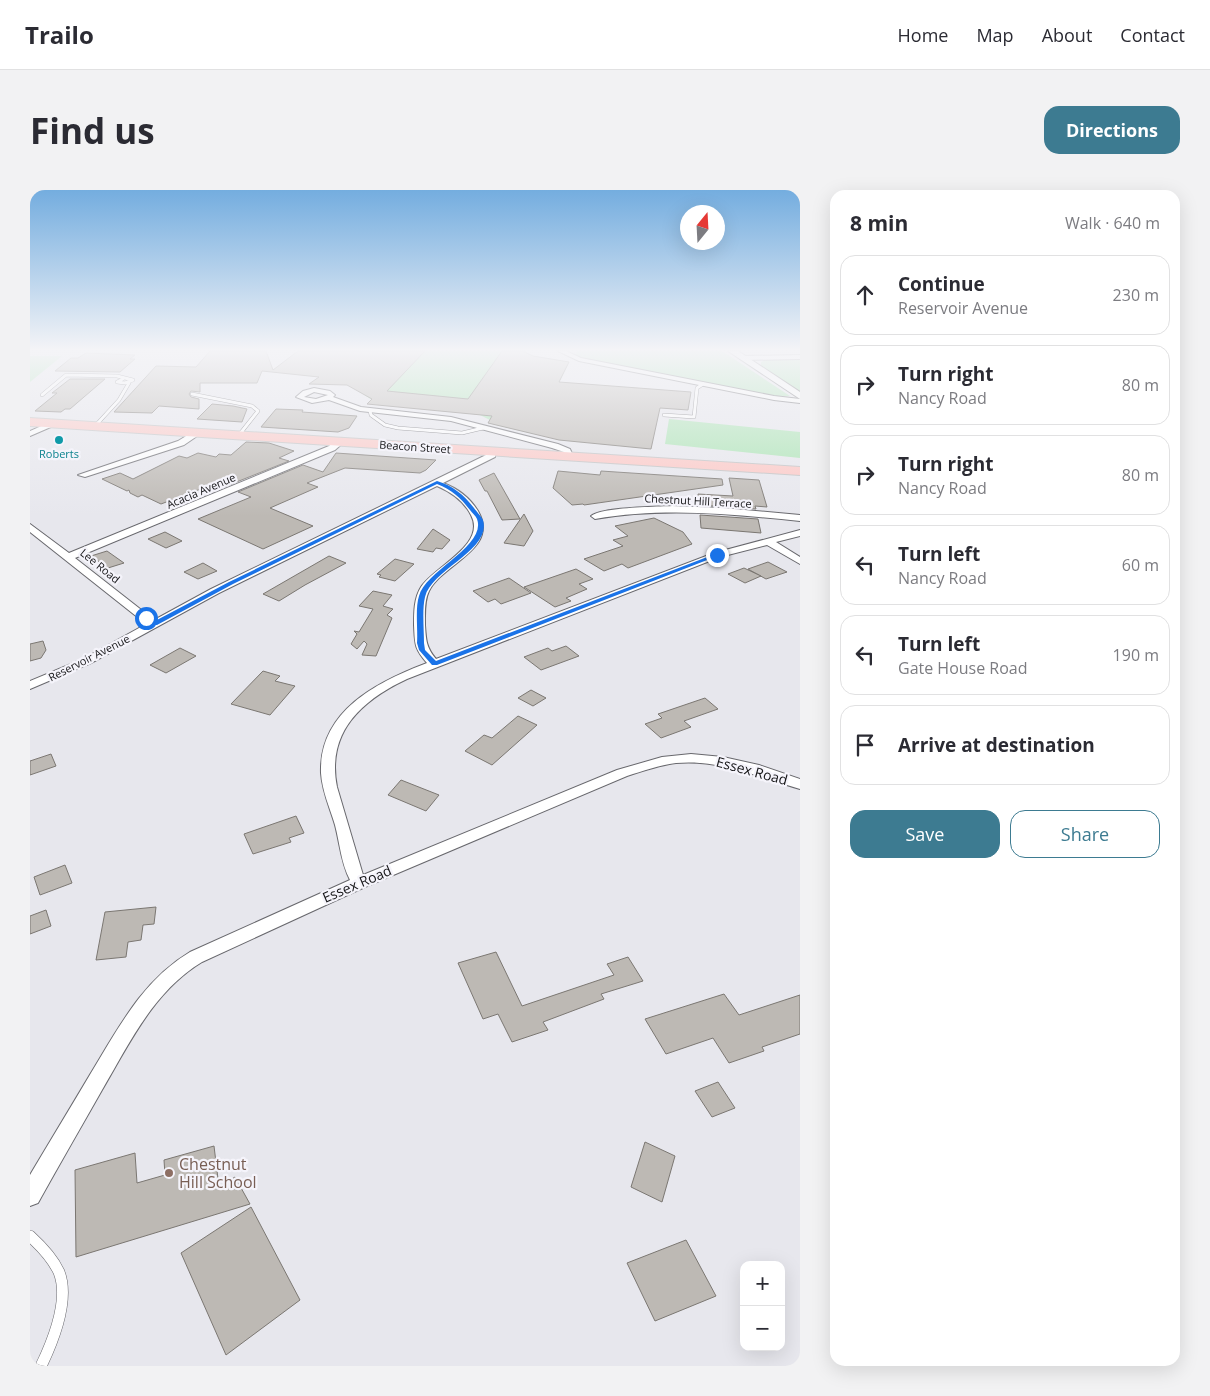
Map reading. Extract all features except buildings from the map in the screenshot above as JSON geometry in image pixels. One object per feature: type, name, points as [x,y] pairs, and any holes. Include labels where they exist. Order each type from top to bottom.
[{"type":"main road","name":"Beacon Street","points":[[30,422],[800,471]]},
{"type":"street","points":[[349,406],[370,411],[441,418],[482,428],[498,429],[530,444],[530,453]]},
{"type":"street","points":[[30,434],[56,423]]},
{"type":"street","points":[[82,475],[181,443],[199,432]]},
{"type":"street","points":[[519,438],[563,448],[570,456]]},
{"type":"street","name":"Acacia Avenue","points":[[68,557],[332,448],[340,442]]},
{"type":"street","name":"Reservoir Avenue","points":[[30,686],[87,661],[231,583],[487,458],[492,455],[493,451]]},
{"type":"street","points":[[434,664],[422,650],[420,643],[422,596],[430,581],[476,542],[481,530],[480,519],[462,496],[451,488],[437,483]]},
{"type":"street","name":"Chestnut Hill Terrace","points":[[595,516],[630,510],[657,509],[800,518]]},
{"type":"street","name":"Lee Road","points":[[30,527],[155,624]]},
{"type":"street","points":[[358,882],[350,864],[328,773],[333,744],[346,716],[366,696],[390,681],[717,555],[800,533]]},
{"type":"street","points":[[767,542],[800,561]]},
{"type":"street","name":"Essex Road","points":[[30,1195],[126,1030],[151,995],[181,966],[210,950],[358,882],[622,773],[674,759],[690,758],[724,762],[800,784]]},
{"type":"lane","points":[[96,425],[114,406]]},
{"type":"lane","points":[[240,435],[258,411],[251,406]]},
{"type":"lane","points":[[664,415],[694,417],[695,406]]},
{"type":"lane","points":[[370,411],[371,415],[385,425],[398,428],[462,433],[482,428]]},
{"type":"lane","points":[[30,1236],[37,1242],[60,1275],[59,1321],[40,1366]]},
{"type":"green space","points":[[414,406],[548,406],[534,434],[488,423],[490,420],[480,415]]},
{"type":"green space","points":[[669,419],[800,432],[800,458],[665,444]]},
{"type":"place","name":"Roberts","points":[[59,440]]},
{"type":"place","name":"Chestnut Hill School","points":[[169,1173]]},
{"type":"route","points":[[146,618],[155,624],[195,601],[437,483],[451,488],[462,496],[480,519],[481,530],[476,542],[430,581],[422,596],[420,605],[420,643],[422,650],[434,664],[581,609],[717,555]]}]
